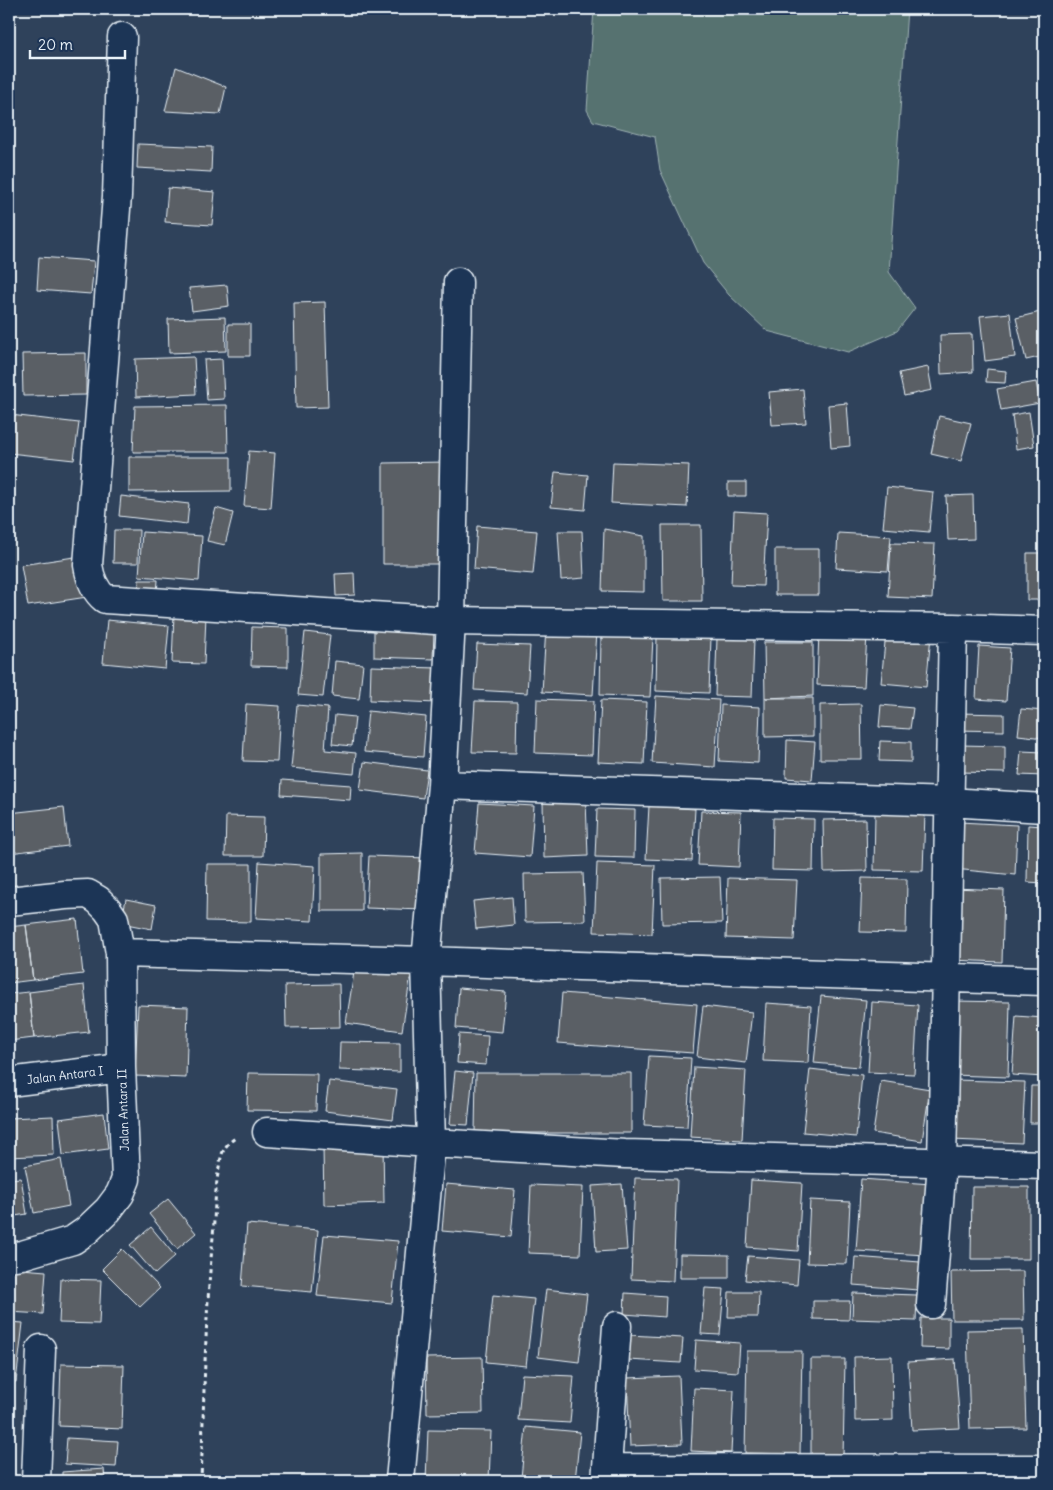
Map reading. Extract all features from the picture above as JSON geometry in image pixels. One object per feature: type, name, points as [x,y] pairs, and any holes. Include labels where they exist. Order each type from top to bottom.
[{"type":"street","points":[[122,37],[117,196],[88,565],[89,576],[98,594],[105,599],[451,622],[954,628],[1044,632]]},
{"type":"street","points":[[400,1481],[431,1143],[426,961],[442,785],[451,622],[458,282]]},
{"type":"street","points":[[931,1304],[942,1163],[954,628]]},
{"type":"street","points":[[442,785],[949,802],[1044,808]]},
{"type":"street","name":"Jalan Antara II","points":[[9,901],[65,894],[88,894],[98,900],[114,919],[120,953],[121,1068],[126,1179],[120,1194],[108,1210],[86,1231],[73,1240],[9,1257]]},
{"type":"street","points":[[120,953],[1044,981]]},
{"type":"street","name":"Jalan Antara I","points":[[9,1082],[121,1068]]},
{"type":"street","points":[[267,1132],[625,1154],[1044,1165]]},
{"type":"street","points":[[617,1326],[607,1475],[1044,1469]]},
{"type":"street","points":[[36,1481],[40,1349]]},
{"type":"path","points":[[200,1481],[208,1286],[222,1153],[231,1140],[250,1133],[267,1132]]},
{"type":"green space","points":[[594,9],[907,9],[889,272],[915,308],[897,331],[848,352],[767,331],[729,295],[703,263],[660,170],[655,137],[593,121],[587,110]]},
{"type":"building","points":[[176,67],[226,87],[220,114],[165,111]]},
{"type":"building","points":[[138,144],[212,147],[211,172],[137,168]]},
{"type":"building","points":[[168,188],[215,192],[212,225],[165,222]]},
{"type":"building","points":[[39,257],[94,261],[91,294],[37,290]]},
{"type":"building","points":[[227,285],[229,306],[192,311],[189,288]]},
{"type":"building","points":[[325,302],[328,407],[296,408],[294,303]]},
{"type":"building","points":[[1044,311],[1044,356],[1026,360],[1016,318]]},
{"type":"building","points":[[1010,313],[1015,357],[985,361],[980,316]]},
{"type":"building","points":[[225,317],[226,351],[169,353],[168,319]]},
{"type":"building","points":[[228,324],[250,324],[250,356],[228,356]]},
{"type":"building","points":[[972,334],[973,372],[941,374],[940,335]]},
{"type":"building","points":[[86,353],[86,395],[23,396],[22,354]]},
{"type":"building","points":[[194,357],[196,394],[136,397],[135,359]]},
{"type":"building","points":[[222,359],[224,399],[207,400],[204,360]]},
{"type":"building","points":[[928,367],[932,390],[904,396],[899,373]]},
{"type":"building","points":[[987,369],[1006,371],[1005,383],[986,382]]},
{"type":"building","points":[[1036,382],[1040,403],[1001,410],[997,389]]},
{"type":"building","points":[[803,389],[806,423],[772,425],[769,392]]},
{"type":"building","points":[[847,403],[850,446],[831,448],[828,405]]},
{"type":"building","points":[[227,405],[228,452],[133,452],[135,406]]},
{"type":"building","points":[[1029,412],[1034,446],[1016,449],[1012,415]]},
{"type":"building","points":[[10,415],[79,423],[74,460],[9,453]]},
{"type":"building","points":[[939,416],[971,423],[961,461],[931,454]]},
{"type":"building","points":[[249,451],[275,453],[271,508],[244,506]]},
{"type":"building","points":[[129,457],[231,457],[231,491],[129,492]]},
{"type":"building","points":[[448,462],[448,564],[383,564],[383,463]]},
{"type":"building","points":[[613,462],[689,465],[687,507],[611,503]]},
{"type":"building","points":[[555,472],[588,475],[585,510],[551,507]]},
{"type":"building","points":[[728,482],[746,482],[746,496],[728,496]]},
{"type":"building","points":[[887,487],[933,492],[929,532],[883,528]]},
{"type":"building","points":[[973,495],[974,539],[948,540],[946,496]]},
{"type":"building","points":[[121,496],[189,504],[187,524],[119,516]]},
{"type":"building","points":[[216,508],[233,513],[225,545],[207,541]]},
{"type":"building","points":[[734,511],[767,513],[763,586],[731,585]]},
{"type":"building","points":[[662,525],[701,525],[702,601],[663,601]]},
{"type":"building","points":[[477,526],[537,531],[533,574],[474,569]]},
{"type":"building","points":[[604,529],[644,536],[644,592],[602,591]]},
{"type":"building","points":[[114,530],[139,530],[138,563],[113,563]]},
{"type":"building","points":[[558,531],[582,531],[584,578],[561,580]]},
{"type":"building","points":[[142,532],[202,536],[199,581],[139,576]]},
{"type":"building","points":[[838,533],[891,536],[888,571],[836,568]]},
{"type":"building","points":[[891,543],[935,544],[932,599],[888,597]]},
{"type":"building","points":[[775,549],[819,549],[819,595],[775,595]]},
{"type":"building","points":[[1027,553],[1044,553],[1044,600],[1027,600]]},
{"type":"building","points":[[81,556],[87,597],[28,606],[21,565]]},
{"type":"building","points":[[354,573],[355,595],[336,596],[335,574]]},
{"type":"building","points":[[139,580],[158,580],[157,595],[138,595]]},
{"type":"building","points":[[174,614],[206,615],[204,664],[172,663]]},
{"type":"building","points":[[107,620],[169,626],[165,669],[103,663]]},
{"type":"building","points":[[252,627],[288,628],[288,667],[251,666]]},
{"type":"building","points":[[546,628],[597,631],[593,695],[542,692]]},
{"type":"building","points":[[374,630],[434,631],[433,659],[374,657]]},
{"type":"building","points":[[305,632],[330,635],[323,697],[298,695]]},
{"type":"building","points":[[819,632],[867,634],[864,687],[817,685]]},
{"type":"building","points":[[886,632],[931,636],[926,687],[881,683]]},
{"type":"building","points":[[601,636],[653,637],[650,697],[600,695]]},
{"type":"building","points":[[657,636],[711,637],[709,693],[656,691]]},
{"type":"building","points":[[717,638],[754,639],[752,697],[715,696]]},
{"type":"building","points":[[764,642],[813,642],[813,696],[765,698]]},
{"type":"building","points":[[477,644],[530,646],[527,693],[474,690]]},
{"type":"building","points":[[979,646],[1010,648],[1006,701],[976,699]]},
{"type":"building","points":[[335,661],[363,664],[359,699],[332,696]]},
{"type":"building","points":[[371,666],[437,668],[436,703],[370,700]]},
{"type":"building","points":[[656,696],[719,700],[715,767],[652,763]]},
{"type":"building","points":[[765,698],[813,698],[813,736],[765,737]]},
{"type":"building","points":[[537,699],[594,701],[592,755],[535,753]]},
{"type":"building","points":[[601,700],[647,702],[644,764],[598,762]]},
{"type":"building","points":[[475,701],[517,702],[516,753],[472,752]]},
{"type":"building","points":[[246,704],[280,706],[277,762],[243,761]]},
{"type":"building","points":[[861,704],[862,759],[820,759],[820,705]]},
{"type":"building","points":[[297,705],[328,708],[325,750],[356,753],[354,774],[291,768]]},
{"type":"building","points":[[721,705],[760,707],[758,763],[719,761]]},
{"type":"building","points":[[881,705],[913,708],[910,729],[879,727]]},
{"type":"building","points":[[1021,709],[1044,711],[1044,738],[1018,735]]},
{"type":"building","points":[[368,711],[426,717],[423,757],[364,752]]},
{"type":"building","points":[[958,713],[1004,714],[1004,731],[957,730]]},
{"type":"building","points":[[335,715],[355,717],[352,746],[332,744]]},
{"type":"building","points":[[787,740],[815,742],[812,780],[786,778]]},
{"type":"building","points":[[880,741],[911,742],[911,762],[879,761]]},
{"type":"building","points":[[960,745],[1005,746],[1005,773],[959,772]]},
{"type":"building","points":[[1021,751],[1044,752],[1044,776],[1019,775]]},
{"type":"building","points":[[364,762],[427,770],[423,798],[360,790]]},
{"type":"building","points":[[282,780],[351,785],[350,800],[281,795]]},
{"type":"building","points":[[586,800],[588,856],[544,858],[543,801]]},
{"type":"building","points":[[479,803],[534,806],[530,857],[475,853]]},
{"type":"building","points":[[649,806],[695,809],[692,861],[646,859]]},
{"type":"building","points":[[64,807],[68,846],[9,853],[9,813]]},
{"type":"building","points":[[597,809],[635,810],[634,858],[595,857]]},
{"type":"building","points":[[701,811],[741,812],[739,867],[698,865]]},
{"type":"building","points":[[875,813],[925,813],[923,871],[874,870]]},
{"type":"building","points":[[226,816],[264,817],[263,856],[225,856]]},
{"type":"building","points":[[773,818],[814,819],[813,871],[772,870]]},
{"type":"building","points":[[866,819],[867,871],[824,872],[823,820]]},
{"type":"building","points":[[959,822],[1017,825],[1015,875],[954,869]]},
{"type":"building","points":[[1028,825],[1044,826],[1044,883],[1027,882]]},
{"type":"building","points":[[362,853],[362,911],[321,911],[321,854]]},
{"type":"building","points":[[369,856],[427,858],[424,910],[366,908]]},
{"type":"building","points":[[259,862],[315,866],[312,921],[256,918]]},
{"type":"building","points":[[597,863],[655,865],[652,934],[594,932]]},
{"type":"building","points":[[207,864],[251,864],[251,922],[206,921]]},
{"type":"building","points":[[583,873],[585,921],[525,922],[524,874]]},
{"type":"building","points":[[720,877],[722,923],[662,924],[661,878]]},
{"type":"building","points":[[728,878],[797,880],[794,940],[726,938]]},
{"type":"building","points":[[862,878],[907,879],[906,933],[860,932]]},
{"type":"building","points":[[953,888],[1004,890],[1002,962],[951,960]]},
{"type":"building","points":[[512,897],[514,925],[476,929],[473,901]]},
{"type":"building","points":[[126,899],[156,905],[152,929],[121,923]]},
{"type":"building","points":[[77,919],[83,974],[33,980],[26,925]]},
{"type":"building","points":[[26,925],[33,980],[9,983],[9,927]]},
{"type":"building","points":[[355,966],[411,974],[402,1031],[346,1023]]},
{"type":"building","points":[[339,984],[340,1027],[286,1028],[285,985]]},
{"type":"building","points":[[84,985],[89,1032],[34,1038],[29,992]]},
{"type":"building","points":[[459,988],[506,992],[502,1032],[456,1028]]},
{"type":"building","points":[[29,992],[34,1038],[9,1041],[9,994]]},
{"type":"building","points":[[562,993],[697,1004],[693,1053],[558,1043]]},
{"type":"building","points":[[821,996],[866,1000],[859,1067],[814,1063]]},
{"type":"building","points":[[954,1001],[1010,1002],[1008,1077],[952,1075]]},
{"type":"building","points":[[872,1002],[918,1005],[914,1074],[868,1072]]},
{"type":"building","points":[[766,1003],[811,1006],[808,1063],[763,1061]]},
{"type":"building","points":[[138,1005],[188,1007],[186,1078],[135,1076]]},
{"type":"building","points":[[703,1006],[752,1012],[746,1063],[697,1057]]},
{"type":"building","points":[[1016,1016],[1044,1018],[1044,1077],[1012,1075]]},
{"type":"building","points":[[459,1034],[488,1036],[486,1065],[457,1063]]},
{"type":"building","points":[[340,1042],[400,1043],[400,1072],[339,1070]]},
{"type":"building","points":[[649,1056],[691,1058],[687,1127],[644,1125]]},
{"type":"building","points":[[694,1067],[746,1070],[742,1140],[690,1137]]},
{"type":"building","points":[[810,1069],[862,1075],[856,1137],[803,1132]]},
{"type":"building","points":[[455,1071],[473,1073],[468,1125],[450,1124]]},
{"type":"building","points":[[248,1073],[317,1074],[316,1111],[247,1110]]},
{"type":"building","points":[[476,1073],[631,1073],[631,1133],[475,1133]]},
{"type":"building","points":[[954,1080],[1025,1082],[1022,1143],[952,1140]]},
{"type":"building","points":[[329,1081],[397,1089],[393,1120],[325,1111]]},
{"type":"building","points":[[881,1081],[930,1089],[922,1141],[873,1133]]},
{"type":"building","points":[[1031,1086],[1044,1086],[1044,1123],[1030,1123]]},
{"type":"building","points":[[104,1113],[108,1149],[63,1155],[59,1119]]},
{"type":"building","points":[[53,1116],[54,1155],[9,1157],[9,1118]]},
{"type":"building","points":[[383,1145],[384,1203],[324,1205],[323,1147]]},
{"type":"building","points":[[61,1159],[69,1206],[34,1213],[25,1166]]},
{"type":"building","points":[[21,1178],[27,1214],[9,1217],[9,1179]]},
{"type":"building","points":[[635,1178],[677,1179],[673,1281],[631,1279]]},
{"type":"building","points":[[861,1179],[931,1184],[926,1255],[856,1251]]},
{"type":"building","points":[[751,1180],[802,1183],[798,1251],[747,1247]]},
{"type":"building","points":[[446,1184],[515,1190],[511,1237],[442,1231]]},
{"type":"building","points":[[622,1184],[627,1250],[596,1252],[592,1186]]},
{"type":"building","points":[[1040,1184],[1044,1184],[1044,1251],[1039,1251]]},
{"type":"building","points":[[531,1185],[583,1187],[580,1255],[528,1253]]},
{"type":"building","points":[[972,1187],[1029,1187],[1029,1259],[971,1259]]},
{"type":"building","points":[[168,1199],[196,1233],[177,1249],[149,1214]]},
{"type":"building","points":[[810,1200],[850,1202],[847,1264],[807,1263]]},
{"type":"building","points":[[247,1224],[318,1230],[312,1292],[242,1286]]},
{"type":"building","points":[[151,1227],[175,1256],[155,1274],[130,1245]]},
{"type":"building","points":[[324,1235],[398,1241],[392,1303],[317,1296]]},
{"type":"building","points":[[122,1249],[160,1288],[140,1307],[102,1269]]},
{"type":"building","points":[[680,1254],[729,1255],[729,1278],[680,1278]]},
{"type":"building","points":[[748,1256],[799,1260],[797,1285],[745,1280]]},
{"type":"building","points":[[855,1257],[920,1262],[918,1290],[853,1285]]},
{"type":"building","points":[[9,1268],[46,1271],[43,1314],[9,1312]]},
{"type":"building","points":[[1023,1271],[1024,1320],[952,1320],[951,1272]]},
{"type":"building","points":[[61,1279],[101,1280],[99,1324],[59,1323]]},
{"type":"building","points":[[705,1288],[724,1289],[720,1335],[701,1334]]},
{"type":"building","points":[[546,1289],[587,1294],[579,1362],[538,1357]]},
{"type":"building","points":[[729,1292],[759,1292],[758,1317],[728,1317]]},
{"type":"building","points":[[625,1293],[666,1296],[665,1317],[624,1314]]},
{"type":"building","points":[[853,1293],[917,1295],[916,1321],[852,1319]]},
{"type":"building","points":[[493,1295],[534,1299],[526,1366],[486,1362]]},
{"type":"building","points":[[813,1301],[850,1301],[849,1320],[813,1319]]},
{"type":"building","points":[[921,1318],[949,1318],[949,1349],[920,1348]]},
{"type":"building","points":[[9,1322],[23,1323],[16,1382],[9,1381]]},
{"type":"building","points":[[1023,1329],[1026,1428],[970,1429],[967,1330]]},
{"type":"building","points":[[629,1335],[683,1338],[681,1363],[628,1360]]},
{"type":"building","points":[[696,1340],[740,1343],[738,1372],[694,1369]]},
{"type":"building","points":[[747,1351],[802,1351],[800,1454],[745,1453]]},
{"type":"building","points":[[892,1356],[893,1420],[855,1421],[854,1357]]},
{"type":"building","points":[[482,1357],[483,1413],[427,1414],[426,1358]]},
{"type":"building","points":[[811,1359],[845,1359],[843,1457],[811,1456]]},
{"type":"building","points":[[955,1359],[960,1428],[912,1430],[908,1362]]},
{"type":"building","points":[[61,1364],[124,1365],[122,1429],[59,1426]]},
{"type":"building","points":[[522,1374],[574,1376],[570,1423],[518,1420]]},
{"type":"building","points":[[679,1376],[682,1444],[630,1446],[627,1378]]},
{"type":"building","points":[[694,1388],[734,1390],[731,1453],[691,1451]]},
{"type":"building","points":[[526,1427],[580,1432],[575,1481],[521,1478]]},
{"type":"building","points":[[428,1430],[491,1431],[489,1481],[426,1481]]},
{"type":"building","points":[[67,1438],[118,1441],[116,1467],[65,1464]]},
{"type":"building","points":[[104,1469],[105,1481],[62,1481],[62,1472]]}]
